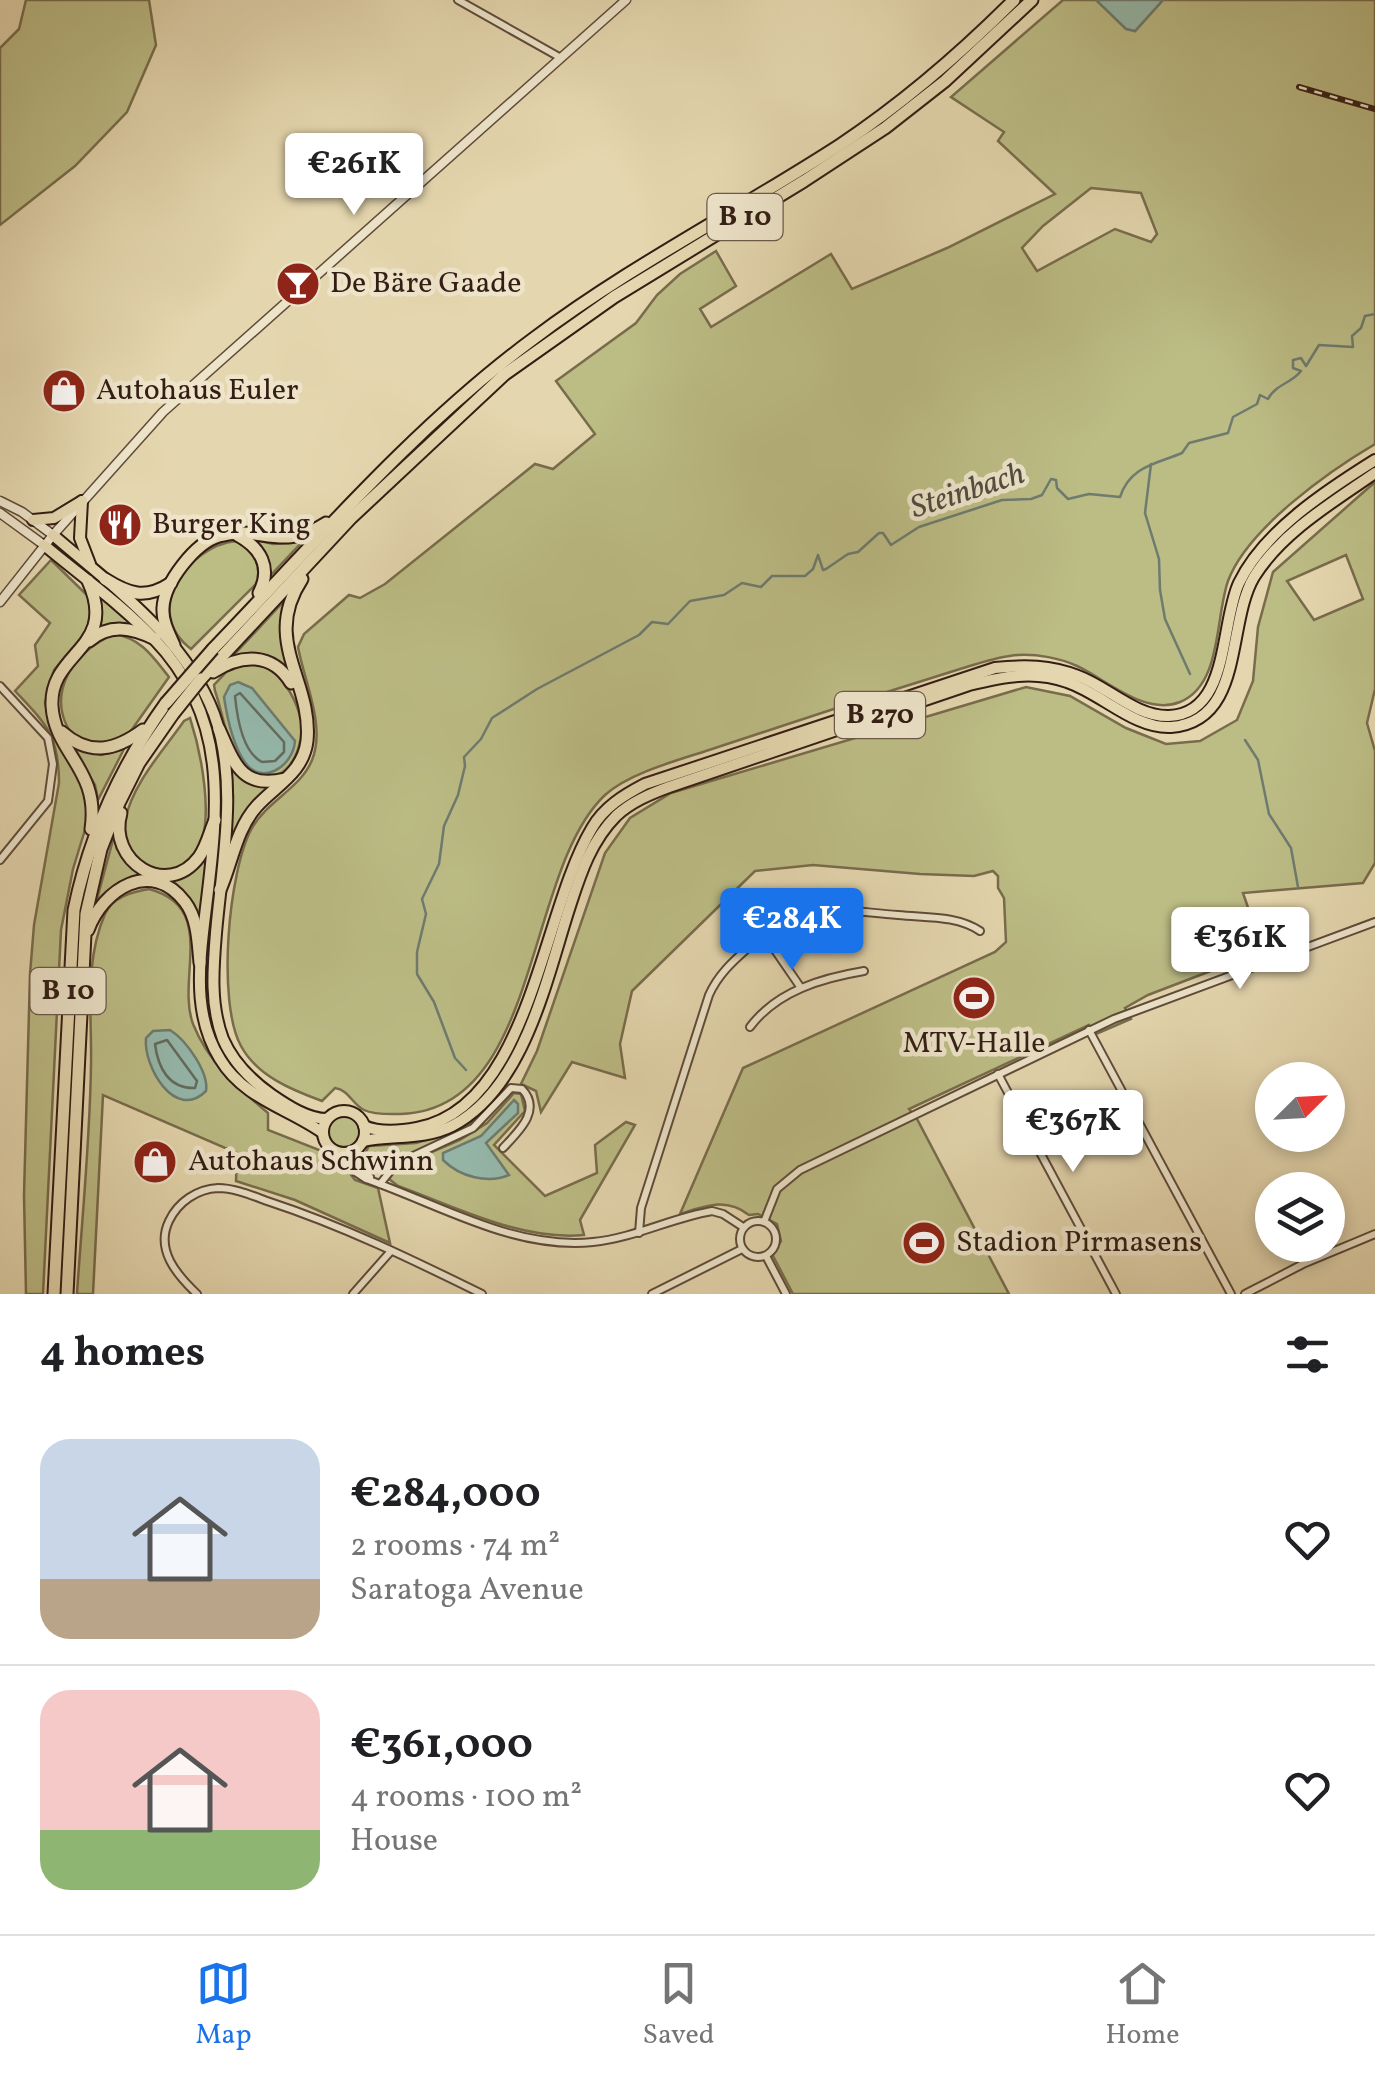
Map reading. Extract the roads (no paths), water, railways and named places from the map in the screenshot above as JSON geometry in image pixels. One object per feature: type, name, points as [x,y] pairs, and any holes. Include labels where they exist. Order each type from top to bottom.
[{"type":"highway","name":"B 10","points":[[54,1294],[74,910],[86,858],[118,777],[151,724],[201,679],[249,611],[338,516],[458,400],[534,338],[607,288],[841,144],[940,70],[1014,0]]},
{"type":"highway","name":"B 10","points":[[67,1294],[81,953],[93,876],[109,826],[170,708],[320,550],[450,422],[505,374],[614,297],[885,128],[945,81],[1032,0]]},
{"type":"highway","points":[[104,579],[132,594],[156,592],[170,584],[207,542],[233,534],[290,539],[338,516]]},
{"type":"highway","points":[[233,534],[252,545],[266,570],[265,581],[249,611]]},
{"type":"highway","points":[[220,890],[240,834],[254,809],[289,778],[300,764],[306,744],[300,700],[286,648],[285,622],[294,590],[320,550]]},
{"type":"highway","points":[[82,647],[97,620],[90,575]]},
{"type":"highway","points":[[170,584],[163,610],[174,646]]},
{"type":"highway","points":[[86,858],[92,795],[56,725],[52,693],[65,667],[93,637],[112,628],[140,632],[155,640]]},
{"type":"highway","points":[[218,658],[272,663],[282,671],[300,700]]},
{"type":"highway","points":[[56,725],[81,745],[102,750],[120,745],[151,724]]},
{"type":"highway","points":[[218,729],[238,768],[252,780],[289,778]]},
{"type":"highway","points":[[130,781],[118,835],[128,859],[148,874],[170,875],[188,867],[200,856],[216,820]]},
{"type":"highway","points":[[81,953],[95,912],[104,899],[116,889],[143,882],[158,883],[184,900],[196,927],[200,963]]},
{"type":"main road","name":"B 270","points":[[364,1126],[400,1130],[432,1124],[464,1107],[484,1088],[510,1045],[570,875],[591,829],[612,804],[644,784],[995,668],[1052,668],[1082,677],[1152,714],[1186,712],[1201,704],[1213,687],[1232,602],[1254,559],[1300,515],[1375,460]]},
{"type":"main road","name":"B 270","points":[[359,1145],[442,1130],[471,1115],[494,1092],[525,1037],[587,858],[607,826],[628,806],[669,787],[969,685],[1008,676],[1036,675],[1069,682],[1152,724],[1170,727],[1190,723],[1207,712],[1222,692],[1244,598],[1269,556],[1322,510],[1375,473]]},
{"type":"main road","points":[[33,520],[51,519],[82,501]]},
{"type":"main road","points":[[82,501],[80,538],[90,575]]},
{"type":"main road","points":[[53,535],[155,640],[184,676],[207,726],[215,770],[216,820],[200,963],[204,1018],[220,1059],[243,1086],[323,1133],[329,1146],[342,1153],[359,1145],[364,1126],[360,1118],[348,1111],[334,1113],[323,1133]]},
{"type":"main road","points":[[44,545],[90,575],[104,579],[174,646],[205,694],[218,729],[226,780],[213,978],[219,1026],[238,1064],[270,1094],[312,1117],[328,1119]]},
{"type":"street","points":[[458,0],[562,58]]},
{"type":"street","points":[[0,602],[44,545],[163,412],[626,0]]},
{"type":"street","points":[[0,502],[53,535]]},
{"type":"street","points":[[0,513],[44,545]]},
{"type":"street","points":[[0,686],[48,738],[53,764],[51,790],[42,812],[0,860]]},
{"type":"street","points":[[640,1233],[641,1208],[709,995],[720,975],[764,934],[792,915],[819,910],[952,920],[980,931]]},
{"type":"street","points":[[764,1222],[777,1189],[792,1174],[1089,1030],[1375,922]]},
{"type":"street","points":[[764,934],[801,988]]},
{"type":"street","points":[[750,1027],[771,1006],[801,988],[864,971]]},
{"type":"street","points":[[1089,1030],[1230,1294]]},
{"type":"street","points":[[998,1074],[1116,1294]]},
{"type":"street","points":[[380,1184],[390,1168],[474,1128],[511,1088],[522,1089],[530,1102],[530,1114],[503,1148]]},
{"type":"street","points":[[359,1145],[360,1167],[380,1184]]},
{"type":"street","points":[[342,1153],[358,1174],[380,1184],[482,1224],[530,1238],[576,1243],[640,1233],[712,1211],[728,1216],[743,1228]]},
{"type":"street","points":[[197,1294],[175,1271],[164,1239],[176,1209],[204,1190],[220,1188],[315,1218],[482,1294]]},
{"type":"street","points":[[755,1221],[764,1222],[776,1236],[773,1249],[766,1256],[754,1258],[742,1249],[739,1240],[743,1228],[755,1221]]},
{"type":"street","points":[[1244,1294],[1375,1234]]},
{"type":"street","points":[[652,1294],[742,1249]]},
{"type":"street","points":[[353,1294],[392,1251]]},
{"type":"street","points":[[766,1256],[786,1294]]},
{"type":"water","points":[[1096,0],[1163,0],[1135,31],[1126,29]]},
{"type":"water","points":[[238,682],[252,688],[295,741],[289,759],[275,771],[251,769],[236,746],[224,697],[230,685]]},
{"type":"water","points":[[170,1030],[189,1049],[204,1075],[206,1091],[194,1099],[183,1100],[163,1087],[150,1062],[146,1038],[153,1031]]},
{"type":"water","points":[[514,1100],[518,1113],[486,1143],[509,1175],[492,1179],[474,1177],[443,1160],[443,1153],[481,1136]]},
{"type":"waterway","name":"Steinbach","points":[[466,1070],[455,1058],[434,1002],[417,974],[417,952],[426,914],[422,899],[439,864],[444,826],[458,795],[464,757],[481,739],[492,718],[537,689],[639,635],[652,622],[668,624],[690,601],[724,595],[742,583],[761,587],[772,576],[805,576],[813,569],[818,555],[823,570],[826,569],[858,552],[879,533],[891,545],[919,527],[1002,500],[1042,495],[1051,479],[1056,480],[1057,488],[1068,499],[1089,494],[1120,497],[1137,472],[1182,453],[1189,443],[1228,433],[1233,417],[1257,404],[1260,395],[1268,399],[1301,371],[1293,368],[1293,360],[1301,358],[1306,366],[1319,345],[1353,347],[1352,336],[1361,328],[1365,316],[1375,314]]},
{"type":"waterway","points":[[1151,464],[1145,513],[1159,559],[1165,619],[1190,674]]},
{"type":"waterway","points":[[1245,740],[1258,760],[1269,814],[1291,848],[1298,887]]},
{"type":"railway","points":[[1299,87],[1375,109]]},
{"type":"place","name":"De Bäre Gaade","points":[[298,284]]},
{"type":"place","name":"Autohaus Euler","points":[[64,391]]},
{"type":"place","name":"Burger King","points":[[120,525]]},
{"type":"place","name":"MTV-Halle","points":[[974,998]]},
{"type":"place","name":"Autohaus Schwinn","points":[[155,1162]]},
{"type":"place","name":"Stadion Pirmasens","points":[[924,1243]]}]
